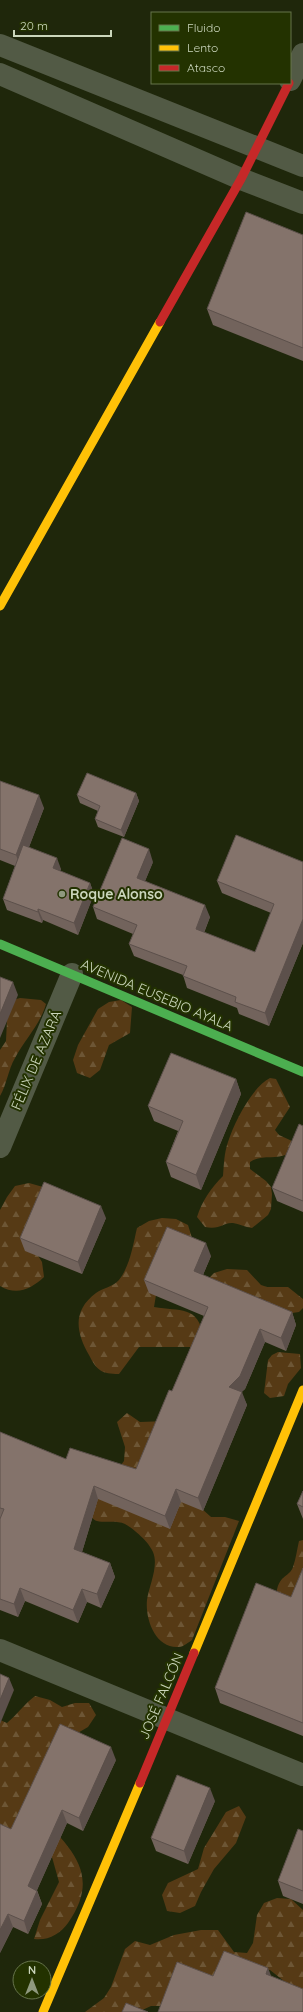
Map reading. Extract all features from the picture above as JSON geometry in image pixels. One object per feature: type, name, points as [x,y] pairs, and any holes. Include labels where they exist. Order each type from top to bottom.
[{"type":"street","points":[[0,45],[303,166]]},
{"type":"street","points":[[291,78],[303,54]]},
{"type":"street","points":[[0,74],[241,179],[303,203]]},
{"type":"street","points":[[0,606],[241,179],[288,84]]},
{"type":"street","name":"AVENIDA EUSEBIO AYALA","points":[[0,944],[303,1072]]},
{"type":"street","name":"FÉLIX DE AZARÁ","points":[[0,1147],[72,974]]},
{"type":"street","name":"JOSÉ FALCÓN","points":[[43,2012],[167,1719],[303,1390]]},
{"type":"street","points":[[0,1650],[303,1775]]},
{"type":"green space","points":[[20,998],[41,1000],[46,1004],[40,1019],[13,1063],[0,1096],[0,1050],[6,1041],[7,1020],[13,1000]]},
{"type":"green space","points":[[121,1000],[132,1007],[130,1033],[109,1045],[100,1070],[90,1078],[77,1073],[73,1060],[78,1045],[98,1009],[109,1002]]},
{"type":"green space","points":[[270,1078],[276,1079],[290,1107],[275,1130],[279,1135],[292,1141],[288,1154],[278,1157],[259,1158],[250,1162],[250,1169],[266,1181],[271,1187],[271,1209],[268,1215],[252,1228],[233,1223],[215,1228],[205,1227],[197,1217],[207,1195],[223,1176],[226,1150],[235,1125],[250,1097]]},
{"type":"green space","points":[[29,1183],[43,1187],[37,1254],[42,1262],[44,1277],[29,1288],[18,1291],[6,1289],[0,1286],[0,1210],[15,1186]]},
{"type":"green space","points":[[162,1218],[176,1219],[188,1225],[192,1238],[156,1295],[154,1307],[180,1310],[192,1315],[201,1327],[204,1338],[192,1347],[139,1347],[119,1374],[104,1372],[95,1365],[81,1338],[79,1330],[80,1314],[88,1300],[99,1291],[117,1282],[123,1274],[131,1255],[137,1228],[149,1221]]},
{"type":"green space","points":[[227,1269],[247,1270],[261,1285],[267,1287],[288,1287],[303,1299],[303,1308],[299,1312],[278,1315],[209,1278],[214,1273]]},
{"type":"green space","points":[[278,1352],[300,1354],[301,1368],[288,1384],[284,1396],[270,1398],[264,1393],[268,1360],[272,1355]]},
{"type":"green space","points":[[127,1413],[140,1422],[168,1421],[217,1446],[227,1456],[214,1459],[185,1502],[201,1508],[211,1517],[225,1517],[239,1521],[192,1640],[181,1647],[171,1646],[164,1643],[158,1638],[150,1624],[147,1600],[155,1563],[155,1558],[151,1548],[141,1536],[125,1524],[119,1522],[97,1521],[86,1511],[124,1461],[125,1447],[117,1422]]},
{"type":"green space","points":[[303,1540],[303,1606],[276,1596],[281,1580],[291,1571],[293,1567],[299,1541]]},
{"type":"green space","points":[[35,1696],[50,1700],[62,1707],[75,1703],[89,1703],[96,1715],[88,1727],[76,1734],[36,1811],[70,1849],[78,1862],[82,1875],[82,1889],[78,1905],[68,1923],[53,1936],[44,1939],[34,1939],[40,1920],[59,1882],[50,1850],[0,1827],[0,1720],[7,1723],[27,1702]]},
{"type":"green space","points":[[239,1806],[246,1817],[236,1843],[214,1869],[195,1906],[180,1913],[167,1911],[162,1895],[168,1883],[198,1869],[204,1848],[226,1812]]},
{"type":"green space","points":[[277,1898],[291,1899],[303,1910],[303,1991],[294,1989],[270,1970],[256,1969],[165,2006],[151,2006],[138,2012],[85,2012],[104,1998],[111,1987],[125,1949],[135,1941],[150,1945],[174,1935],[201,1930],[218,1930],[234,1952],[247,1953],[253,1943],[257,1915],[264,1903]]},
{"type":"building","points":[[246,212],[303,235],[303,348],[207,309]]},
{"type":"building","points":[[87,773],[136,793],[121,830],[95,819],[100,806],[77,795]]},
{"type":"building","points":[[0,781],[39,795],[16,855],[0,849]]},
{"type":"building","points":[[236,835],[303,862],[303,919],[265,1013],[235,1002],[236,997],[183,976],[187,966],[129,944],[137,925],[93,907],[122,838],[149,849],[137,878],[205,905],[196,929],[255,952],[274,904],[217,881]]},
{"type":"building","points":[[23,845],[57,858],[53,868],[90,883],[74,923],[38,909],[38,912],[3,899]]},
{"type":"building","points":[[0,977],[13,982],[0,1014]]},
{"type":"building","points":[[171,1053],[236,1079],[196,1175],[166,1162],[183,1121],[148,1106]]},
{"type":"building","points":[[299,1124],[303,1126],[303,1201],[272,1188]]},
{"type":"building","points":[[44,1182],[101,1206],[78,1262],[20,1238]]},
{"type":"building","points":[[167,1227],[206,1243],[194,1271],[292,1312],[281,1338],[260,1329],[240,1376],[229,1387],[242,1392],[198,1498],[176,1489],[165,1516],[94,1486],[74,1549],[110,1563],[97,1594],[82,1589],[73,1610],[20,1588],[14,1604],[0,1599],[0,1519],[4,1509],[0,1508],[0,1432],[66,1459],[70,1448],[136,1469],[169,1390],[172,1391],[208,1307],[144,1280]]},
{"type":"building","points":[[303,1491],[303,1507],[297,1504]]},
{"type":"building","points":[[303,1568],[303,1723],[215,1688],[256,1583],[291,1597]]},
{"type":"building","points":[[0,1674],[9,1678],[0,1700]]},
{"type":"building","points":[[60,1724],[111,1747],[79,1818],[62,1810],[28,1886],[37,1891],[24,1921],[8,1914],[0,1930],[0,1824],[11,1829]]},
{"type":"building","points":[[177,1775],[210,1788],[184,1851],[151,1838]]},
{"type":"building","points":[[298,1829],[303,1831],[303,1891],[278,1881]]},
{"type":"building","points":[[224,1951],[268,1968],[266,1974],[303,1989],[303,2012],[158,2012],[177,1962],[213,1976]]},
{"type":"building","points":[[126,2003],[148,2012],[122,2012]]},
{"type":"traffic: fast","points":[[0,944],[303,1072]]},
{"type":"traffic: slow","points":[[0,606],[160,322]]},
{"type":"traffic: slow","points":[[194,1653],[303,1390]]},
{"type":"traffic: slow","points":[[43,2012],[140,1783]]},
{"type":"traffic: jam","points":[[160,322],[241,179],[288,84]]},
{"type":"traffic: jam","points":[[140,1783],[194,1653]]},
{"type":"place","name":"Roque Alonso","points":[[62,894]]}]
